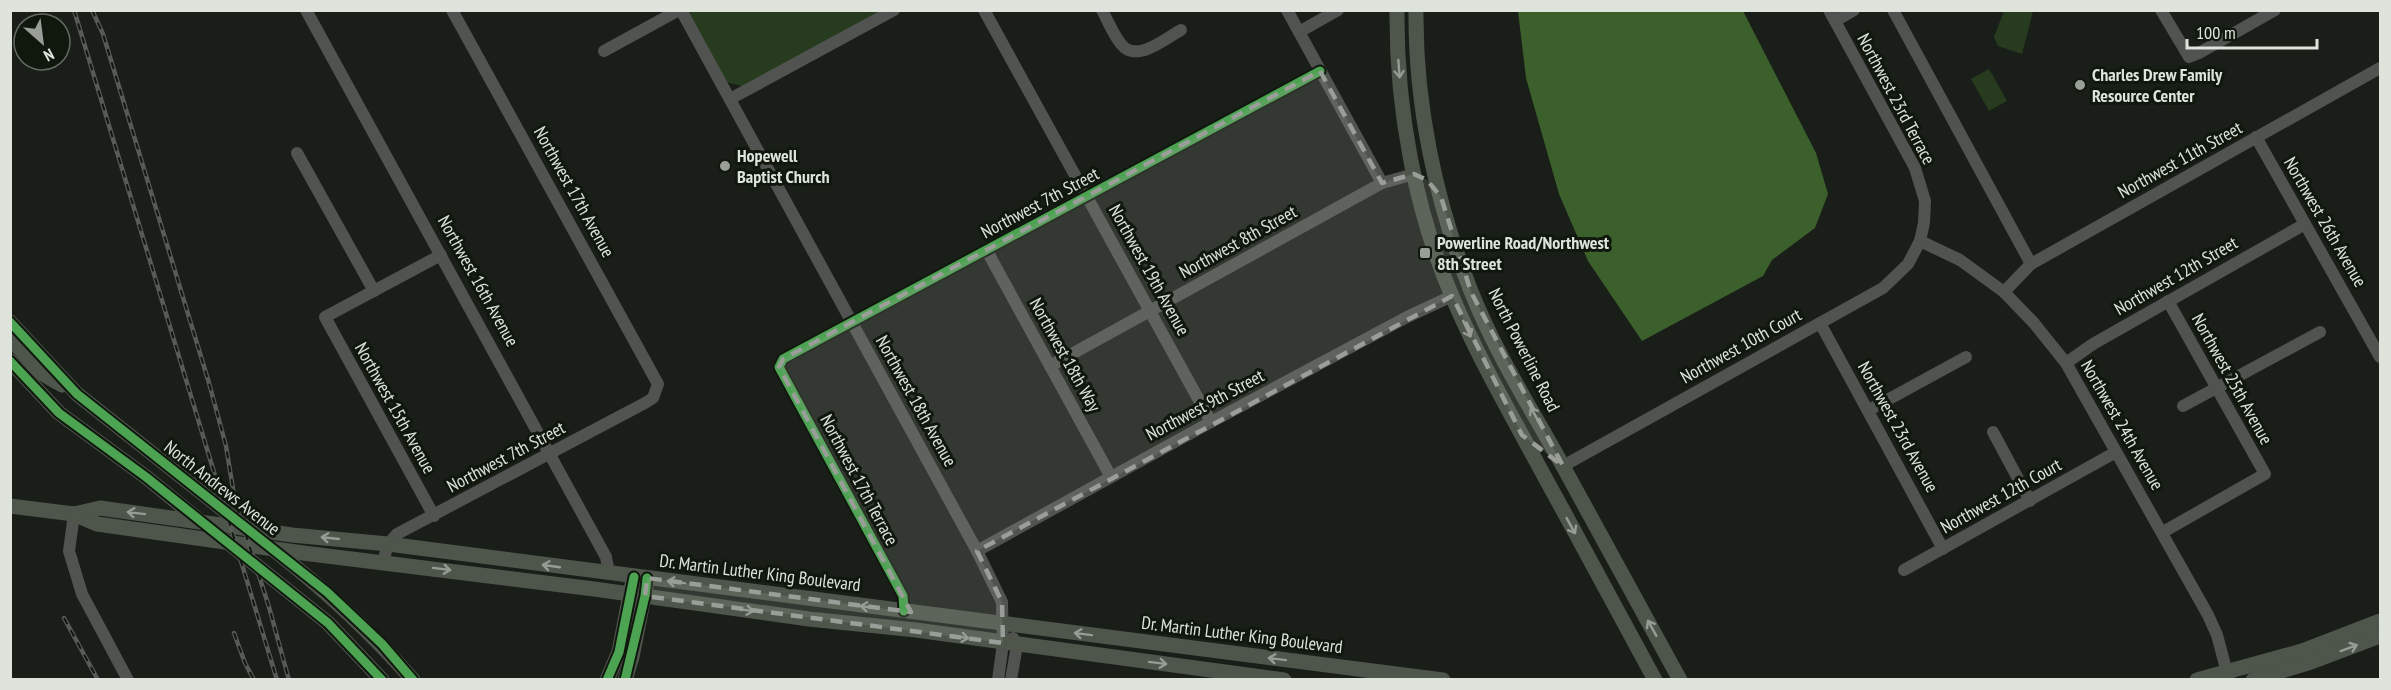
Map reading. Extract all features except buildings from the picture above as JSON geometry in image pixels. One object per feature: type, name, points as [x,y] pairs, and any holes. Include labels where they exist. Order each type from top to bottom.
[{"type":"main road","points":[[1397,10],[1400,82],[1414,174],[1432,241],[1452,296],[1485,367],[1655,680]]},
{"type":"main road","name":"North Powerline Road","points":[[1416,10],[1419,82],[1434,172],[1471,292],[1503,358],[1680,680]]},
{"type":"main road","points":[[1410,152],[1434,172]]},
{"type":"main road","points":[[1414,174],[1428,180],[1441,197]]},
{"type":"main road","name":"North Andrews Avenue","points":[[10,322],[77,394],[327,592],[382,644],[413,680]]},
{"type":"main road","points":[[10,338],[41,373],[77,394]]},
{"type":"main road","points":[[10,361],[59,413],[146,477],[328,623],[382,680]]},
{"type":"main road","points":[[1522,435],[1538,451],[1563,466]]},
{"type":"main road","name":"Dr. Martin Luther King Boulevard","points":[[10,506],[74,514],[98,524],[303,553],[594,589],[809,619],[916,630],[1284,680]]},
{"type":"main road","name":"Dr. Martin Luther King Boulevard","points":[[74,514],[100,508],[292,535],[388,544],[1443,680]]},
{"type":"main road","points":[[594,589],[605,582],[609,573]]},
{"type":"main road","points":[[625,680],[641,577]]},
{"type":"main road","points":[[607,680],[619,652],[637,595]]},
{"type":"main road","points":[[2197,680],[2229,676],[2380,621]]},
{"type":"main road","points":[[2259,679],[2380,636]]},
{"type":"main road","points":[[2259,679],[2279,665],[2323,650],[2333,639]]},
{"type":"street","name":"Northwest 16th Avenue","points":[[306,10],[551,454],[606,557],[609,573]]},
{"type":"street","points":[[604,51],[680,10]]},
{"type":"street","name":"Northwest 18th Avenue","points":[[680,10],[977,551],[1002,602],[1004,624],[1010,644]]},
{"type":"street","points":[[730,99],[894,10]]},
{"type":"street","name":"Northwest 19th Avenue","points":[[984,10],[1211,422]]},
{"type":"street","points":[[1102,10],[1122,47],[1136,52],[1145,51],[1181,30]]},
{"type":"street","points":[[1287,10],[1382,183]]},
{"type":"street","points":[[1299,32],[1338,10]]},
{"type":"street","points":[[1832,16],[1854,10]]},
{"type":"street","points":[[1893,10],[2031,264]]},
{"type":"street","points":[[2161,10],[2189,57],[2275,10]]},
{"type":"street","name":"Northwest 17th Avenue","points":[[457,12],[656,377],[657,392]]},
{"type":"street","name":"Northwest 23rd Terrace","points":[[1832,16],[1915,168],[1925,201],[1920,241]]},
{"type":"street","name":"Northwest 11th Street","points":[[2004,292],[2031,264],[2380,68]]},
{"type":"street","name":"Northwest 7th Street","points":[[780,367],[783,359],[1320,71]]},
{"type":"street","name":"Northwest 26th Avenue","points":[[2256,137],[2380,357]]},
{"type":"street","points":[[297,153],[374,291],[441,255]]},
{"type":"street","name":"Northwest 8th Street","points":[[1050,366],[1382,183],[1414,174]]},
{"type":"street","name":"Northwest 12th Street","points":[[2066,363],[2093,344],[2305,224]]},
{"type":"street","name":"Northwest 24th Avenue","points":[[1920,241],[1960,260],[2004,292],[2033,322],[2066,363],[2208,615],[2217,635],[2229,676]]},
{"type":"street","name":"Northwest 10th Court","points":[[1563,466],[1882,288],[1908,264],[1920,241]]},
{"type":"street","name":"Northwest 18th Way","points":[[987,250],[1111,477]]},
{"type":"street","name":"Northwest 15th Avenue","points":[[374,291],[325,317],[434,516]]},
{"type":"street","name":"Northwest 9th Street","points":[[977,551],[1211,422],[1407,317],[1452,296]]},
{"type":"street","name":"Northwest 25th Avenue","points":[[2163,532],[2265,474],[2168,301]]},
{"type":"street","name":"Northwest 23rd Avenue","points":[[1820,323],[1943,549]]},
{"type":"street","points":[[2182,406],[2320,332]]},
{"type":"street","points":[[1869,410],[1966,357]]},
{"type":"street","name":"Northwest 17th Terrace","points":[[780,367],[903,597],[904,611]]},
{"type":"street","name":"Northwest 7th Street","points":[[388,544],[397,534],[645,403],[657,392]]},
{"type":"street","points":[[1993,432],[2030,501]]},
{"type":"street","name":"Northwest 12th Court","points":[[1904,570],[2116,452]]},
{"type":"street","points":[[74,514],[69,551],[82,594],[128,680]]},
{"type":"street","points":[[384,562],[388,544]]},
{"type":"street","points":[[998,680],[1010,644]]},
{"type":"street","points":[[1010,644],[1011,680]]},
{"type":"highlighted area","points":[[1320,71],[1382,183],[1414,174],[1427,180],[1441,197],[1471,292],[1563,466],[1522,435],[1452,296],[977,551],[1002,602],[1003,643],[645,596],[647,578],[911,612],[779,367],[783,359]]},
{"type":"shaded area","points":[[687,11],[883,11],[742,86],[726,82]]},
{"type":"shaded area","points":[[1518,11],[1743,11],[1816,153],[1828,194],[1815,228],[1772,260],[1763,276],[1642,341],[1588,261],[1559,194],[1526,78]]},
{"type":"shaded area","points":[[2004,11],[2033,11],[2022,54],[1998,46],[1994,37]]},
{"type":"shaded area","points":[[1989,69],[2007,101],[1989,111],[1971,79]]},
{"type":"railway","points":[[74,10],[277,680]]},
{"type":"railway","points":[[92,10],[103,34],[209,383],[226,446],[235,501],[269,607],[289,680]]},
{"type":"railway","points":[[64,618],[98,680]]},
{"type":"railway","points":[[234,633],[254,680]]},
{"type":"cycle path","points":[[904,611],[903,596],[779,367],[783,359],[1320,71]]},
{"type":"cycle path","points":[[10,322],[77,394],[327,592],[382,644],[413,680]]},
{"type":"cycle path","points":[[10,361],[59,413],[146,477],[328,623],[382,680]]},
{"type":"cycle path","points":[[607,680],[619,652],[634,577]]},
{"type":"cycle path","points":[[625,680],[645,596],[647,578]]},
{"type":"place","name":"Charles Drew Family Resource Center","points":[[2080,85]]},
{"type":"place","name":"Hopewell Baptist Church","points":[[725,166]]},
{"type":"place","name":"Powerline Road/Northwest 8th Street","points":[[1425,253]]}]
